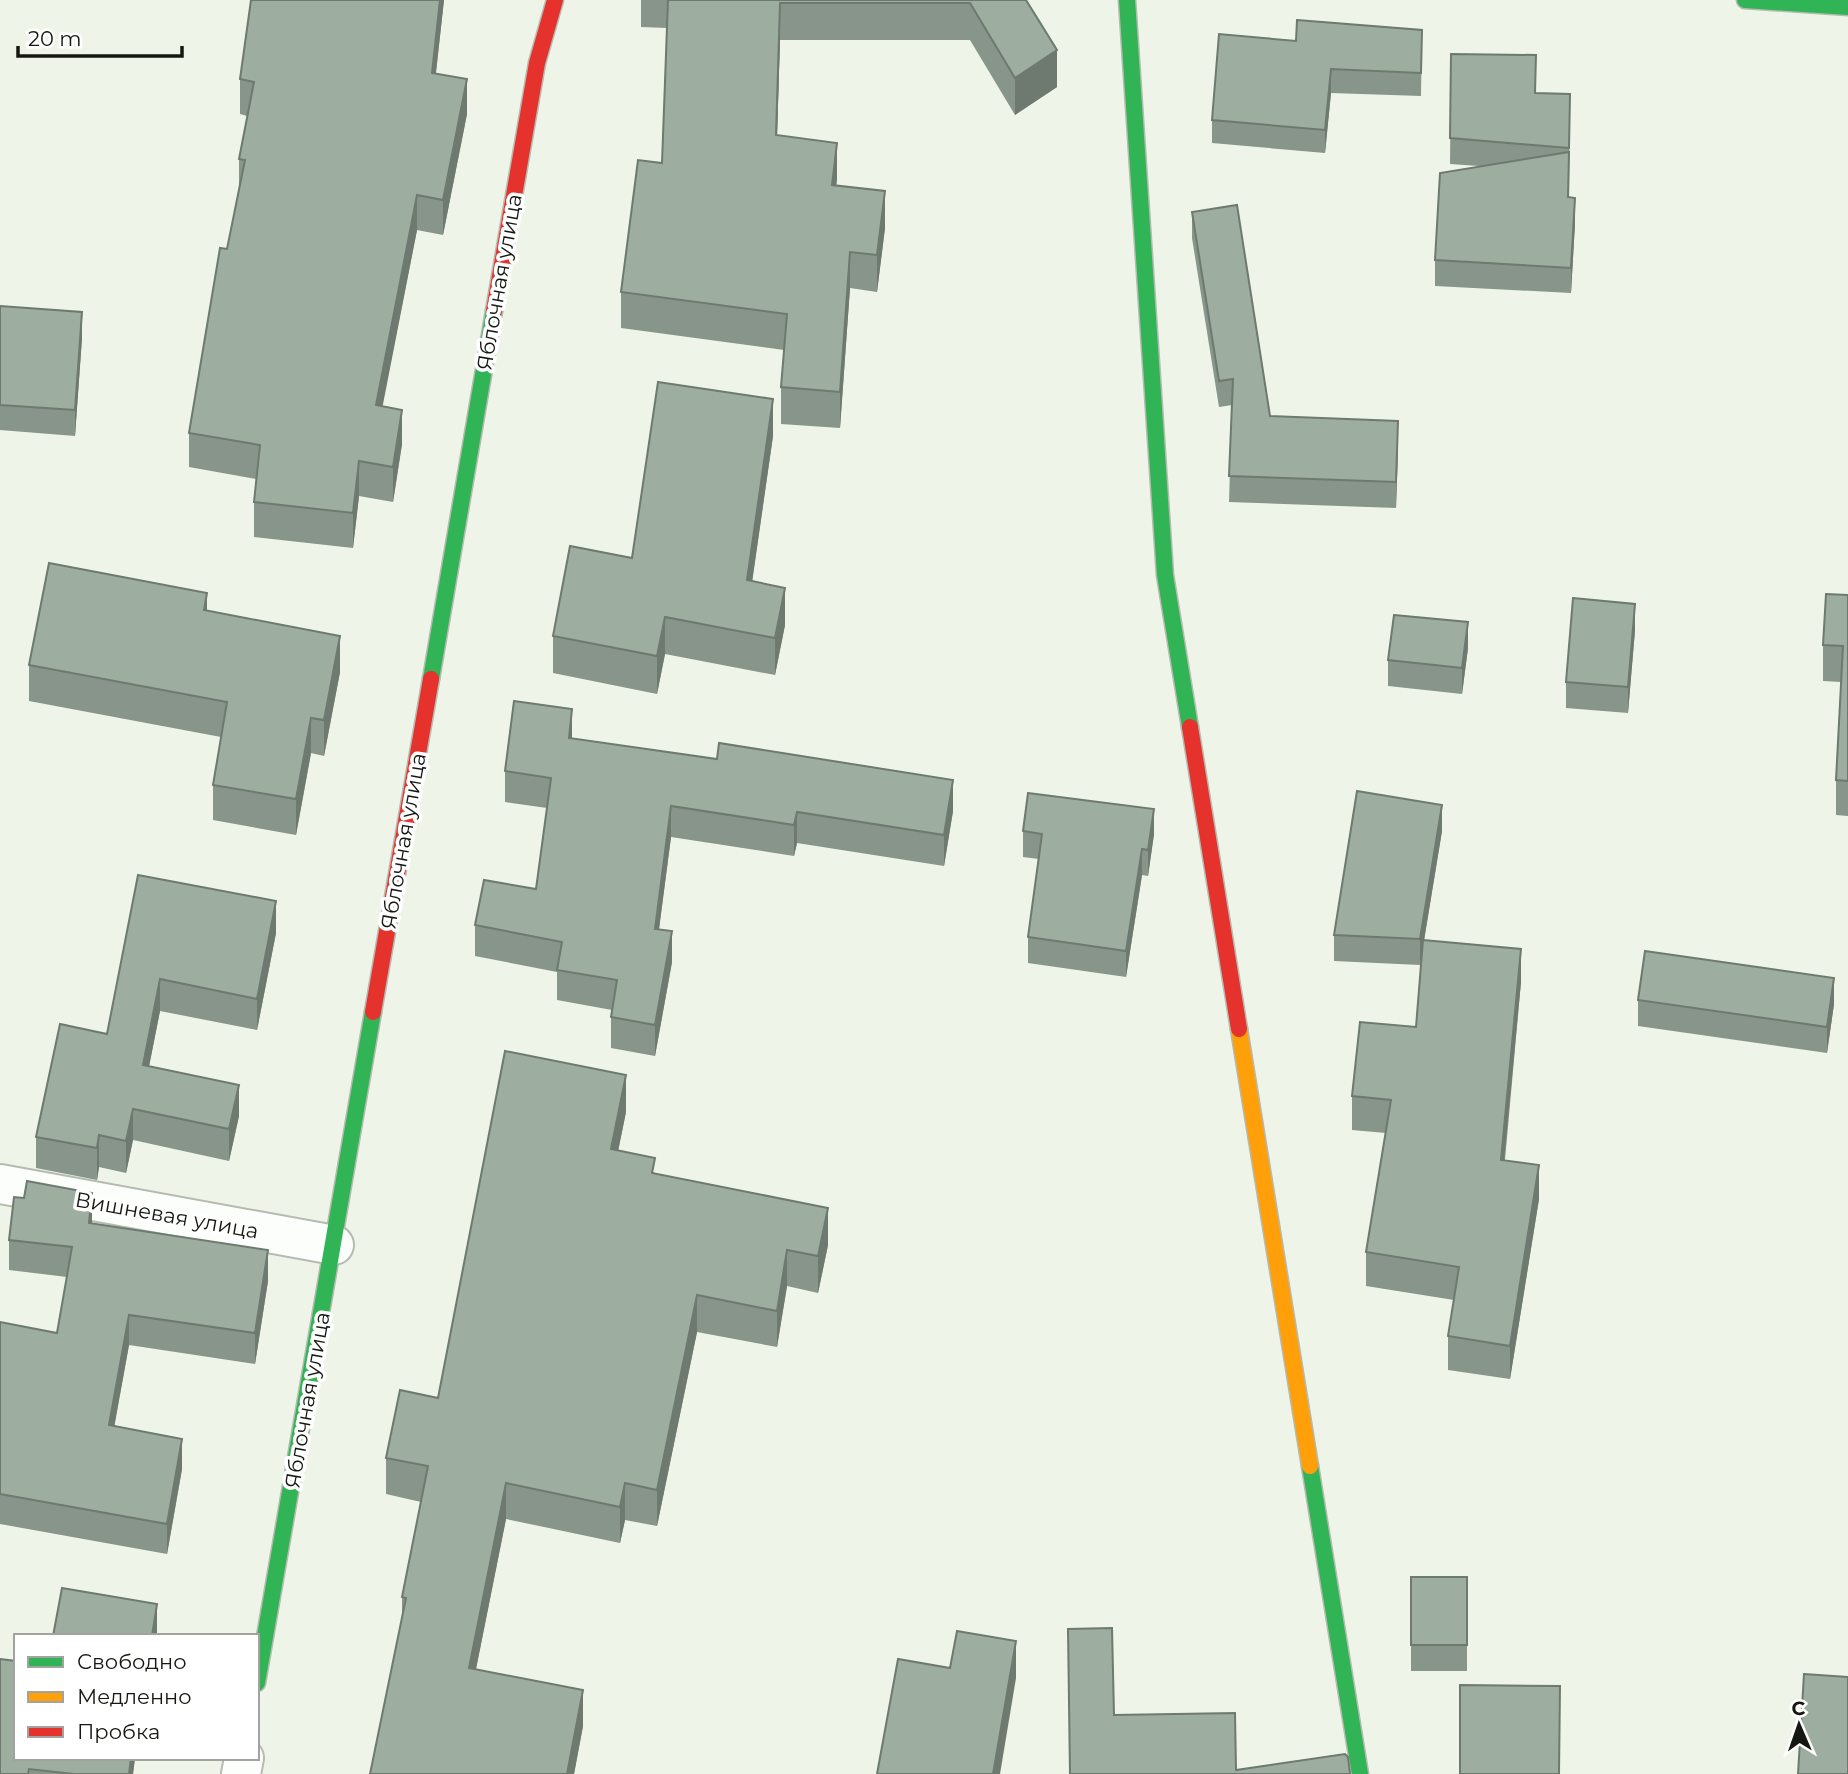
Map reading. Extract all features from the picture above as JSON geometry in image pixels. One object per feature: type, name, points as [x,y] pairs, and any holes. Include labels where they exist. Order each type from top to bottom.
[{"type":"street","name":"Яблочная улица","points":[[259,1672],[537,63],[555,0]]},
{"type":"street","points":[[1127,0],[1165,575],[1360,1774]]},
{"type":"street","points":[[1745,0],[1848,7]]},
{"type":"street","name":"Вишневая улица","points":[[0,1184],[334,1245]]},
{"type":"building","points":[[251,0],[440,0],[432,73],[467,79],[443,200],[417,195],[376,405],[402,410],[393,467],[359,461],[353,513],[254,502],[260,445],[189,433],[220,248],[227,249],[245,160],[239,159],[254,82],[240,79]]},
{"type":"building","points":[[668,0],[1026,0],[1057,50],[1015,78],[970,3],[780,3],[776,135],[837,143],[832,185],[885,191],[877,255],[850,252],[840,392],[781,387],[787,314],[621,292],[638,160],[662,163]]},
{"type":"building","points":[[1297,20],[1422,30],[1421,73],[1331,69],[1325,130],[1212,120],[1219,34],[1296,41]]},
{"type":"building","points":[[1451,54],[1536,55],[1535,93],[1570,94],[1569,148],[1450,138]]},
{"type":"building","points":[[1569,152],[1568,197],[1575,198],[1571,268],[1435,260],[1440,173]]},
{"type":"building","points":[[1237,205],[1270,416],[1398,421],[1396,482],[1229,476],[1233,379],[1219,381],[1192,212]]},
{"type":"building","points":[[0,306],[82,312],[75,410],[0,405]]},
{"type":"building","points":[[658,382],[773,399],[747,580],[785,588],[775,638],[665,617],[657,656],[553,636],[570,546],[632,558]]},
{"type":"building","points":[[49,563],[207,593],[204,610],[340,636],[324,720],[311,718],[296,799],[213,785],[227,702],[29,665]]},
{"type":"building","points":[[1826,594],[1848,595],[1848,781],[1836,780],[1843,646],[1823,645]]},
{"type":"building","points":[[1573,598],[1635,604],[1628,687],[1566,682]]},
{"type":"building","points":[[1394,615],[1468,622],[1462,668],[1388,660]]},
{"type":"building","points":[[514,701],[572,709],[569,738],[717,759],[719,743],[953,780],[944,835],[797,812],[794,825],[671,806],[655,929],[672,931],[655,1025],[611,1017],[617,980],[557,970],[562,942],[475,925],[484,880],[536,889],[551,778],[505,771]]},
{"type":"building","points":[[1357,791],[1442,805],[1420,939],[1334,935]]},
{"type":"building","points":[[1028,793],[1154,809],[1148,850],[1142,849],[1126,951],[1028,937],[1042,834],[1023,831]]},
{"type":"building","points":[[138,875],[276,901],[257,999],[160,979],[143,1065],[239,1085],[229,1129],[133,1109],[126,1141],[99,1135],[97,1148],[36,1137],[60,1024],[107,1034]]},
{"type":"building","points":[[1423,940],[1521,949],[1501,1160],[1539,1165],[1510,1346],[1448,1336],[1459,1267],[1366,1252],[1391,1100],[1352,1096],[1360,1022],[1416,1027]]},
{"type":"building","points":[[1645,951],[1834,978],[1827,1027],[1638,1000]]},
{"type":"building","points":[[505,1051],[626,1075],[611,1149],[655,1158],[652,1173],[828,1208],[818,1256],[787,1250],[777,1311],[697,1295],[657,1490],[625,1483],[620,1507],[506,1483],[469,1668],[583,1690],[567,1774],[370,1774],[406,1598],[402,1597],[428,1466],[386,1458],[400,1390],[438,1398]]},
{"type":"building","points":[[27,1181],[92,1193],[89,1223],[268,1250],[255,1333],[129,1315],[109,1425],[182,1439],[167,1524],[0,1494],[0,1322],[57,1333],[72,1247],[9,1240],[14,1197],[24,1198]]},
{"type":"building","points":[[1411,1577],[1467,1577],[1467,1645],[1411,1645]]},
{"type":"building","points":[[62,1588],[157,1604],[152,1634],[53,1634]]},
{"type":"building","points":[[1112,1628],[1114,1715],[1235,1713],[1236,1770],[1345,1754],[1348,1757],[1350,1774],[1070,1774],[1068,1629]]},
{"type":"building","points":[[957,1631],[1016,1641],[993,1774],[877,1774],[898,1659],[950,1668]]},
{"type":"building","points":[[0,1659],[14,1661],[14,1760],[131,1760],[129,1774],[74,1774],[29,1769],[28,1774],[0,1774]]},
{"type":"building","points":[[1804,1674],[1848,1677],[1848,1774],[1798,1774]]},
{"type":"building","points":[[1460,1685],[1560,1686],[1559,1774],[1460,1774]]},
{"type":"traffic: fast","points":[[1127,0],[1165,575],[1190,727]]},
{"type":"traffic: fast","points":[[1745,0],[1848,7]]},
{"type":"traffic: fast","points":[[431,679],[494,311]]},
{"type":"traffic: fast","points":[[259,1671],[373,1012]]},
{"type":"traffic: fast","points":[[1310,1466],[1360,1774]]},
{"type":"traffic: slow","points":[[1239,1029],[1310,1466]]},
{"type":"traffic: jam","points":[[494,311],[537,63],[555,0]]},
{"type":"traffic: jam","points":[[373,1012],[431,679]]},
{"type":"traffic: jam","points":[[1190,727],[1239,1029]]}]
